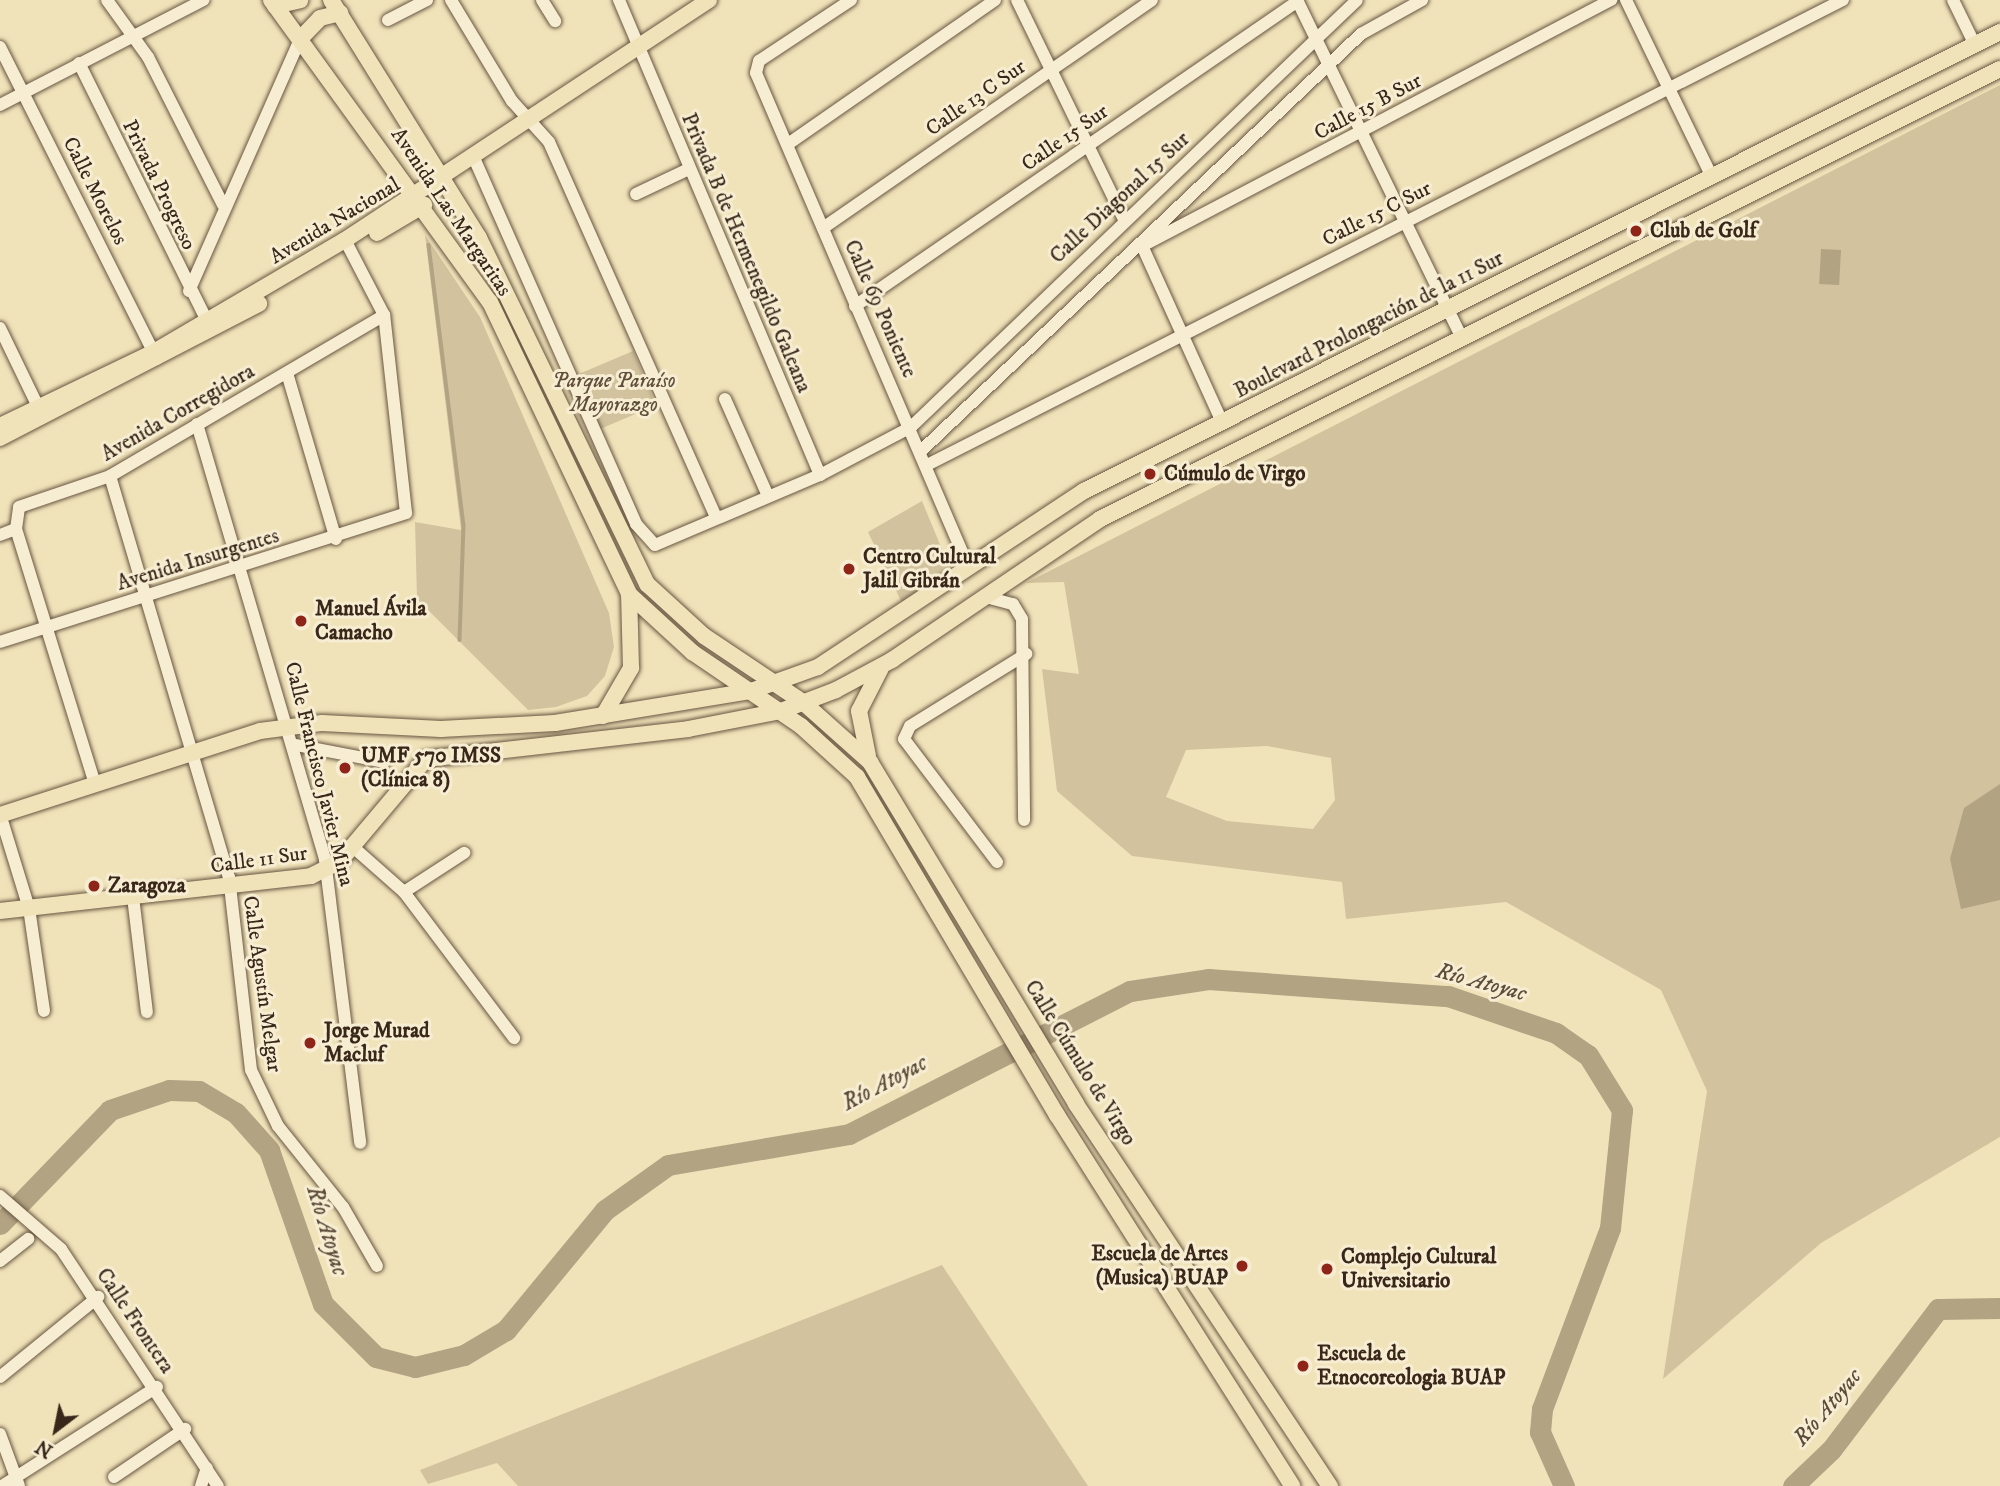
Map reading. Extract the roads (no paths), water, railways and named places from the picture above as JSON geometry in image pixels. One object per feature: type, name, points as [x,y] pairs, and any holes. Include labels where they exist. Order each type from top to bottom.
[{"type":"main road","points":[[273,3],[300,0]]},
{"type":"main road","name":"Avenida Nacional","points":[[0,438],[41,414],[210,328],[421,200],[446,178],[709,0]]},
{"type":"main road","name":"Avenida Las Margaritas","points":[[273,3],[421,200],[490,302],[629,594],[692,652],[781,711]]},
{"type":"main road","points":[[300,38],[335,7]]},
{"type":"main road","name":"Avenida Las Margaritas","points":[[335,7],[446,178],[507,290],[631,559],[647,584],[704,636],[775,682]]},
{"type":"main road","name":"Boulevard Prolongación de la 11 Sur","points":[[775,682],[862,643],[1084,491],[2000,32]]},
{"type":"main road","points":[[804,703],[881,668],[1100,519],[2000,69]]},
{"type":"main road","name":"Avenida Nacional","points":[[0,426],[41,414]]},
{"type":"main road","points":[[603,716],[631,668],[629,594]]},
{"type":"main road","points":[[870,761],[859,711],[881,668]]},
{"type":"main road","points":[[0,815],[196,751],[290,726],[441,729],[603,716],[678,706],[751,691],[775,682]]},
{"type":"main road","name":"Calle Cúmulo de Virgo","points":[[775,682],[804,703],[870,761],[1076,1104],[1172,1241],[1276,1408],[1330,1486]]},
{"type":"main road","name":"Calle 11 Sur","points":[[0,911],[230,885],[326,865],[353,846],[426,759],[688,729],[781,711],[804,703]]},
{"type":"main road","points":[[678,706],[688,729]]},
{"type":"main road","points":[[781,711],[857,777],[964,962],[1057,1115],[1292,1486]]},
{"type":"main road","points":[[1228,1383],[1246,1376],[1276,1408]]},
{"type":"street","points":[[107,0],[131,36],[223,205]]},
{"type":"street","points":[[0,105],[203,0]]},
{"type":"street","points":[[388,20],[427,0]]},
{"type":"street","points":[[451,0],[512,101],[549,142],[716,517]]},
{"type":"street","points":[[542,0],[555,21]]},
{"type":"street","name":"Privada B de Hermenegildo Galeana","points":[[619,0],[820,475]]},
{"type":"street","name":"Calle 69 Poniente","points":[[851,0],[756,66],[855,306],[929,464],[969,568]]},
{"type":"street","points":[[789,144],[995,0]]},
{"type":"street","points":[[1017,0],[1090,144],[1124,219]]},
{"type":"street","name":"Calle 13 C Sur","points":[[823,228],[1152,0]]},
{"type":"street","points":[[1297,0],[1403,223],[1462,338]]},
{"type":"street","name":"Calle 15 Sur","points":[[855,306],[1297,0]]},
{"type":"street","name":"Calle Diagonal 15 Sur","points":[[474,159],[636,524],[655,545],[820,475],[911,427],[1124,219],[1318,41],[1357,0]]},
{"type":"street","points":[[922,450],[1142,246],[1368,29],[1422,0]]},
{"type":"street","name":"Calle 15 B Sur","points":[[1142,246],[1611,0]]},
{"type":"street","points":[[1626,0],[1712,177]]},
{"type":"street","name":"Calle 15 C Sur","points":[[929,464],[1843,0]]},
{"type":"street","points":[[1953,0],[1975,45]]},
{"type":"street","points":[[189,291],[223,205],[283,69],[300,38]]},
{"type":"street","name":"Calle Morelos","points":[[0,47],[156,357]]},
{"type":"street","name":"Privada Progreso","points":[[79,63],[189,291],[210,328]]},
{"type":"street","points":[[636,194],[689,169]]},
{"type":"street","points":[[348,244],[384,315]]},
{"type":"street","points":[[1142,246],[1222,422]]},
{"type":"street","name":"Avenida Corregidora","points":[[16,529],[19,506],[110,476],[384,315]]},
{"type":"street","name":"Avenida Insurgentes","points":[[0,642],[146,595],[336,539],[406,513],[384,315]]},
{"type":"street","points":[[0,328],[41,414]]},
{"type":"street","points":[[287,373],[336,539]]},
{"type":"street","points":[[725,399],[768,496]]},
{"type":"street","name":"Calle Francisco Javier Mina","points":[[197,424],[296,745],[326,865],[360,1143]]},
{"type":"street","name":"Calle Agustín Melgar","points":[[110,476],[196,751],[230,885],[251,1070],[262,1101],[344,1207],[377,1266]]},
{"type":"street","points":[[0,535],[16,529],[49,626],[95,784]]},
{"type":"street","points":[[986,597],[1019,612],[1026,654],[1024,820]]},
{"type":"street","points":[[997,862],[904,739],[910,726],[1026,654]]},
{"type":"street","points":[[296,745],[384,762]]},
{"type":"street","points":[[0,815],[29,908],[44,1011]]},
{"type":"street","points":[[353,846],[404,892],[514,1038]]},
{"type":"street","points":[[404,892],[464,853]]},
{"type":"street","points":[[133,897],[147,1012]]},
{"type":"street","name":"Calle Frontera","points":[[0,1196],[61,1249],[97,1297],[185,1429],[218,1486]]},
{"type":"street","points":[[0,1261],[28,1238]]},
{"type":"street","points":[[0,1377],[97,1297]]},
{"type":"street","points":[[2,1486],[18,1482],[157,1387]]},
{"type":"street","points":[[114,1477],[185,1429]]},
{"type":"street","points":[[0,1434],[18,1482]]},
{"type":"street","points":[[201,1486],[207,1468]]},
{"type":"waterway","points":[[429,245],[464,525],[460,640]]},
{"type":"waterway","name":"Río Atoyac","points":[[0,1224],[110,1110],[169,1090],[199,1091],[236,1113],[269,1150],[323,1304],[376,1357],[415,1367],[464,1355],[506,1330],[605,1210],[668,1165],[849,1134],[1130,991],[1208,979],[1448,996],[1556,1033],[1588,1055],[1622,1110],[1610,1228],[1542,1409],[1540,1432],[1564,1486]]},
{"type":"waterway","name":"Río Atoyac","points":[[1793,1486],[1831,1450],[1938,1309],[2000,1308]]},
{"type":"place","name":"Club de Golf","points":[[1636,231]]},
{"type":"place","name":"Cúmulo de Virgo","points":[[1150,474]]},
{"type":"place","name":"Centro Cultural Jalil Gibrán","points":[[849,569]]},
{"type":"place","name":"Manuel Ávila Camacho","points":[[301,621]]},
{"type":"place","name":"UMF 570 IMSS (Clínica 8)","points":[[345,768]]},
{"type":"place","name":"Zaragoza","points":[[94,886]]},
{"type":"place","name":"Jorge Murad Macluf","points":[[310,1043]]},
{"type":"place","name":"Escuela de Artes (Musica) BUAP","points":[[1242,1266]]},
{"type":"place","name":"Complejo Cultural Universitario","points":[[1327,1269]]},
{"type":"place","name":"Escuela de Etnocoreologia BUAP","points":[[1303,1366]]},
{"type":"park label","name":"Parque Paraíso Mayorazgo","points":[[614,393]]}]
